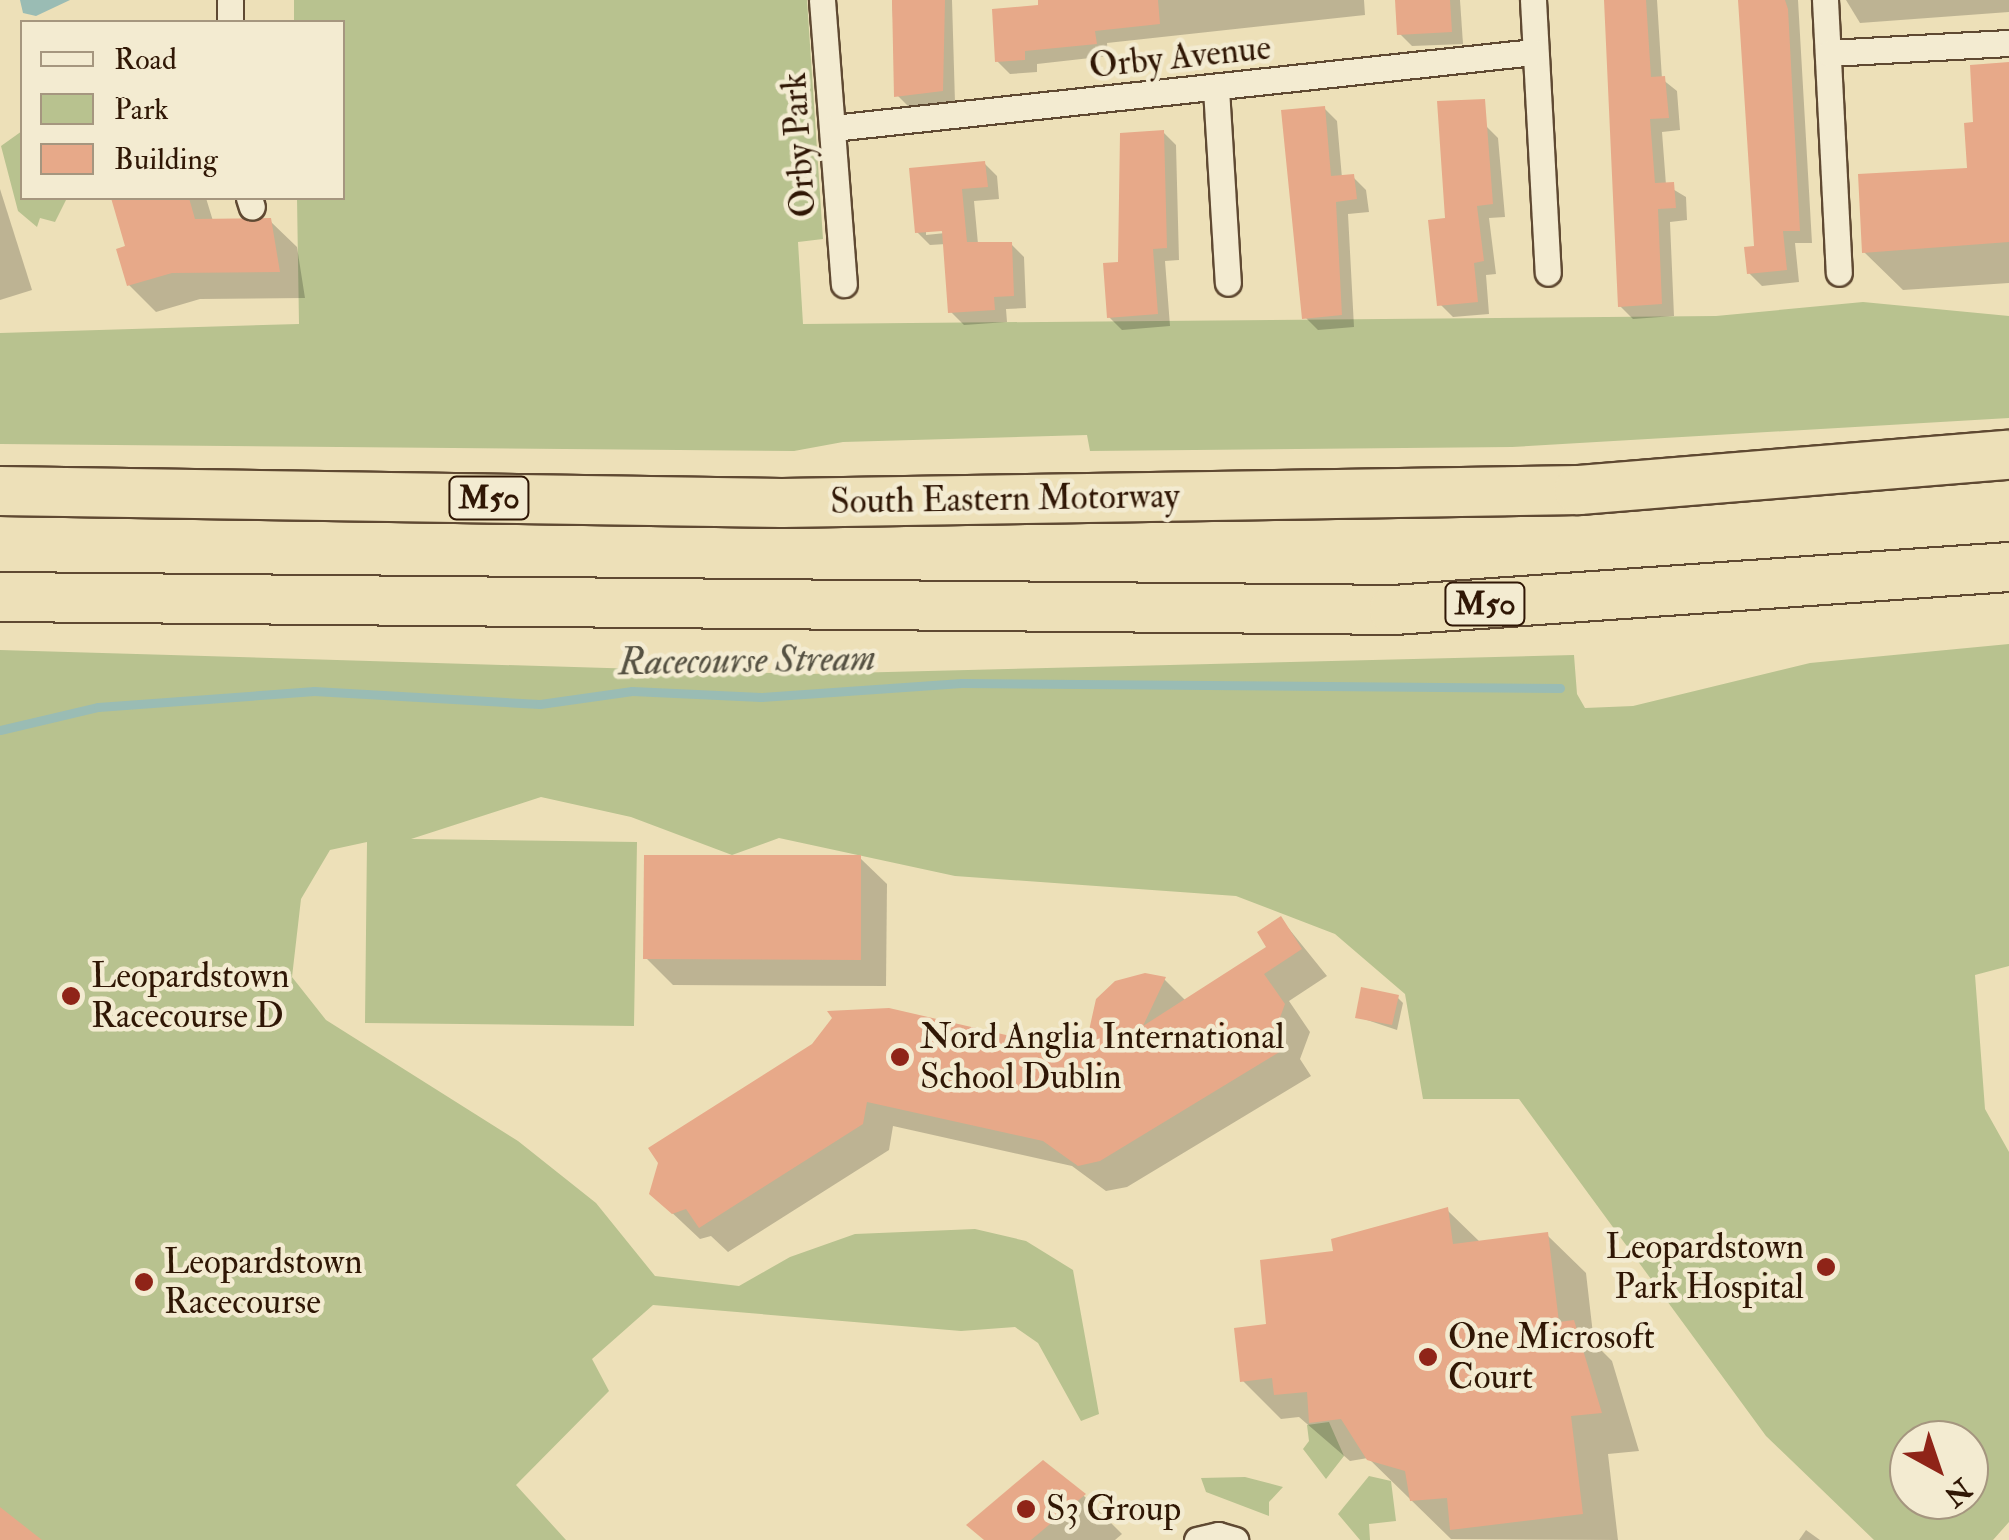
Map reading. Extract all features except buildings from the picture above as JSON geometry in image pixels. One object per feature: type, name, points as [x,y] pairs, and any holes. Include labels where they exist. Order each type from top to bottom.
[{"type":"highway","name":"South Eastern Motorway","points":[[0,491],[782,503],[1540,490],[2009,455]]},
{"type":"highway","name":"M50","points":[[0,597],[1394,610],[2009,567]]},
{"type":"street","name":"Orby Park","points":[[822,0],[844,284]]},
{"type":"street","points":[[1532,0],[1548,273]]},
{"type":"street","points":[[1825,0],[1839,273]]},
{"type":"street","points":[[1829,52],[2009,44]]},
{"type":"street","name":"Orby Avenue","points":[[833,128],[1534,52]]},
{"type":"street","points":[[1216,89],[1228,283]]},
{"type":"street","points":[[1197,1540],[1218,1534],[1235,1540]]},
{"type":"green space","points":[[294,0],[807,0],[823,239],[798,242],[803,324],[1716,316],[1863,302],[2009,316],[2009,418],[1512,447],[1090,451],[1087,435],[843,442],[794,451],[0,444],[0,333],[299,324],[297,200],[345,200],[345,20],[294,20]]},
{"type":"green space","points":[[20,132],[20,200],[66,200],[55,222],[40,218],[37,227],[18,211],[1,146]]},
{"type":"green space","points":[[2009,644],[2009,966],[1975,975],[1985,1109],[2009,1152],[2009,1522],[1993,1540],[1874,1540],[1766,1436],[1519,1099],[1423,1099],[1405,994],[1335,934],[1236,896],[955,876],[779,838],[732,855],[631,817],[541,797],[411,839],[637,842],[634,1026],[365,1023],[367,842],[330,850],[301,899],[292,977],[326,1020],[518,1141],[596,1203],[655,1276],[739,1286],[790,1257],[855,1234],[975,1229],[1026,1241],[1073,1270],[1099,1414],[1081,1421],[1038,1343],[1015,1327],[961,1331],[653,1305],[592,1359],[609,1391],[516,1485],[566,1540],[0,1540],[0,650],[808,674],[1574,655],[1577,694],[1585,708],[1633,706],[1810,663]]},
{"type":"green space","points":[[1329,1422],[1344,1456],[1326,1479],[1303,1449],[1309,1441],[1307,1425]]},
{"type":"green space","points":[[1369,1476],[1391,1481],[1396,1521],[1369,1524],[1370,1540],[1360,1540],[1338,1514]]},
{"type":"green space","points":[[1245,1477],[1283,1487],[1269,1502],[1269,1516],[1206,1492],[1201,1478]]},
{"type":"water","points":[[20,0],[70,0],[36,16],[23,13]]},
{"type":"waterway","name":"Racecourse Stream","points":[[0,730],[98,707],[314,691],[540,704],[632,691],[761,697],[962,683],[1560,688]]},
{"type":"place","name":"Leopardstown Racecourse D","points":[[71,996]]},
{"type":"place","name":"Nord Anglia International School Dublin","points":[[900,1057]]},
{"type":"place","name":"Leopardstown Park Hospital","points":[[1826,1267]]},
{"type":"place","name":"Leopardstown Racecourse","points":[[144,1282]]},
{"type":"place","name":"One Microsoft Court","points":[[1428,1357]]},
{"type":"place","name":"S3 Group","points":[[1026,1509]]}]
